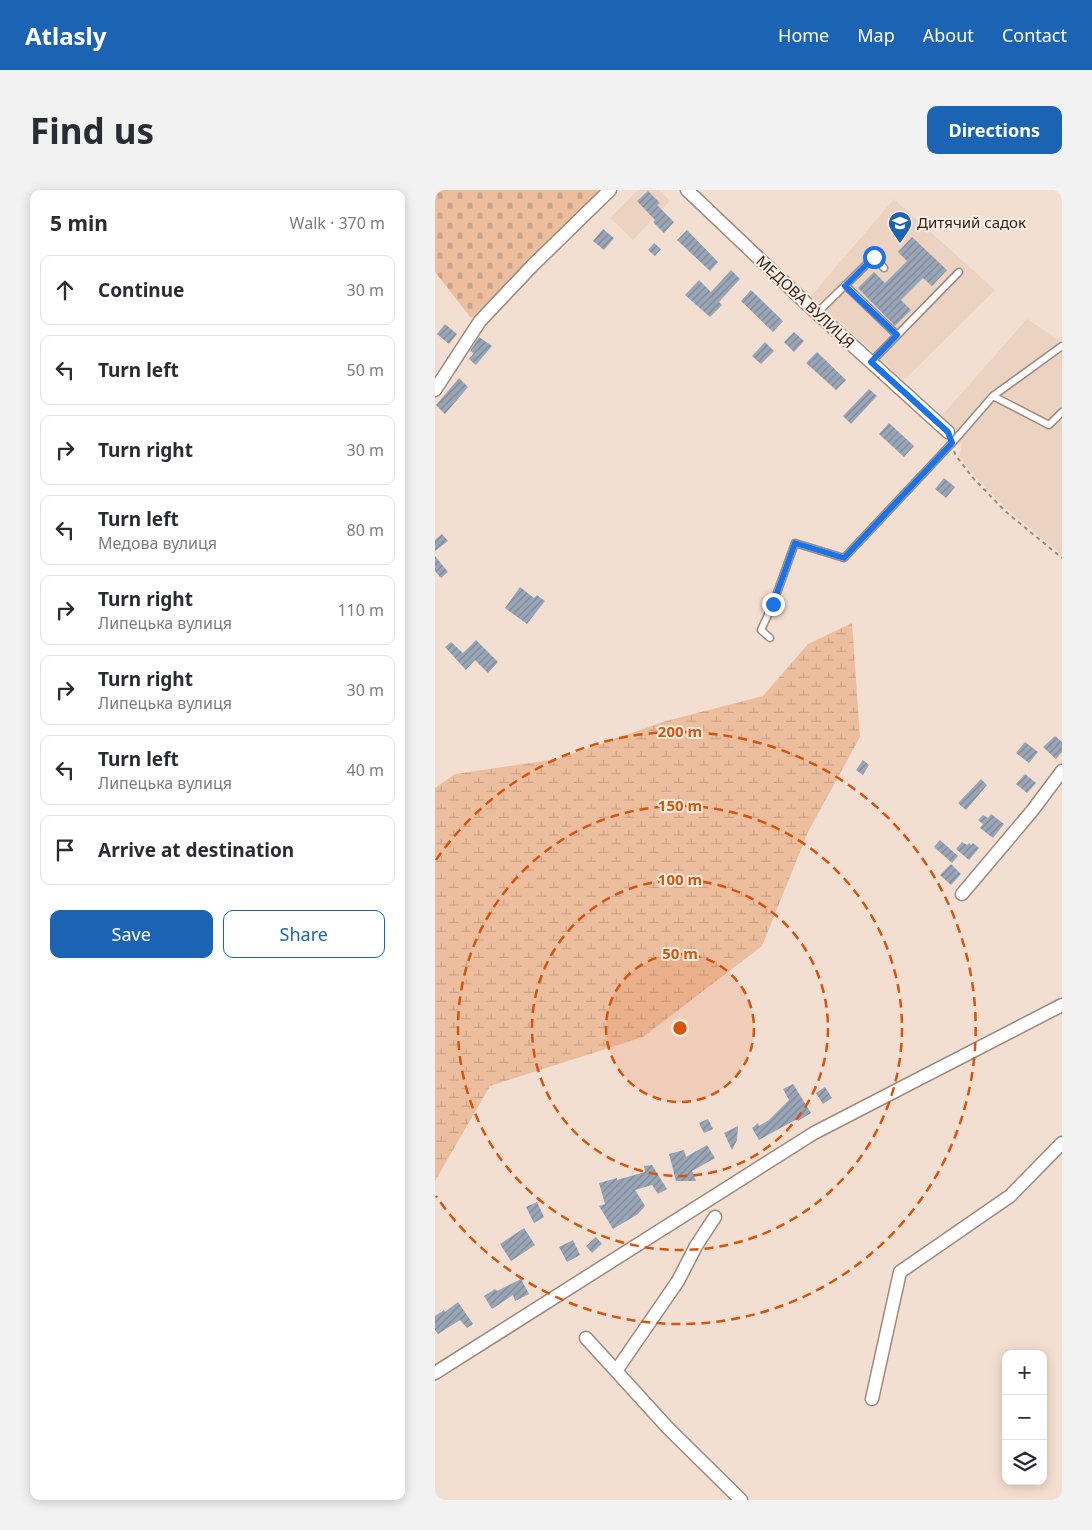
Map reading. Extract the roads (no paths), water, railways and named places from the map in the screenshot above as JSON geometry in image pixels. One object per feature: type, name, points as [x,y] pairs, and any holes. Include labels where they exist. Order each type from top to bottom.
[{"type":"street","points":[[435,390],[480,321],[532,266],[610,190]]},
{"type":"street","name":"МЕДОВА ВУЛИЦЯ","points":[[687,190],[950,437]]},
{"type":"street","points":[[962,894],[1032,811],[1062,771]]},
{"type":"street","points":[[435,1373],[814,1133],[1062,1005]]},
{"type":"street","points":[[872,1399],[900,1272],[1010,1196],[1062,1143]]},
{"type":"street","points":[[616,1371],[678,1281],[696,1246],[715,1217]]},
{"type":"street","points":[[585,1338],[668,1428],[741,1500]]},
{"type":"lane","points":[[817,313],[874,257],[884,268]]},
{"type":"lane","points":[[871,362],[959,272]]},
{"type":"lane","points":[[845,286],[897,335]]},
{"type":"lane","points":[[770,638],[761,630],[773,604],[795,543],[844,558],[950,437],[993,396],[1062,346]]},
{"type":"lane","points":[[993,396],[1049,425],[1062,412]]},
{"type":"place","name":"Дитячий садок","points":[[900,244]]}]
